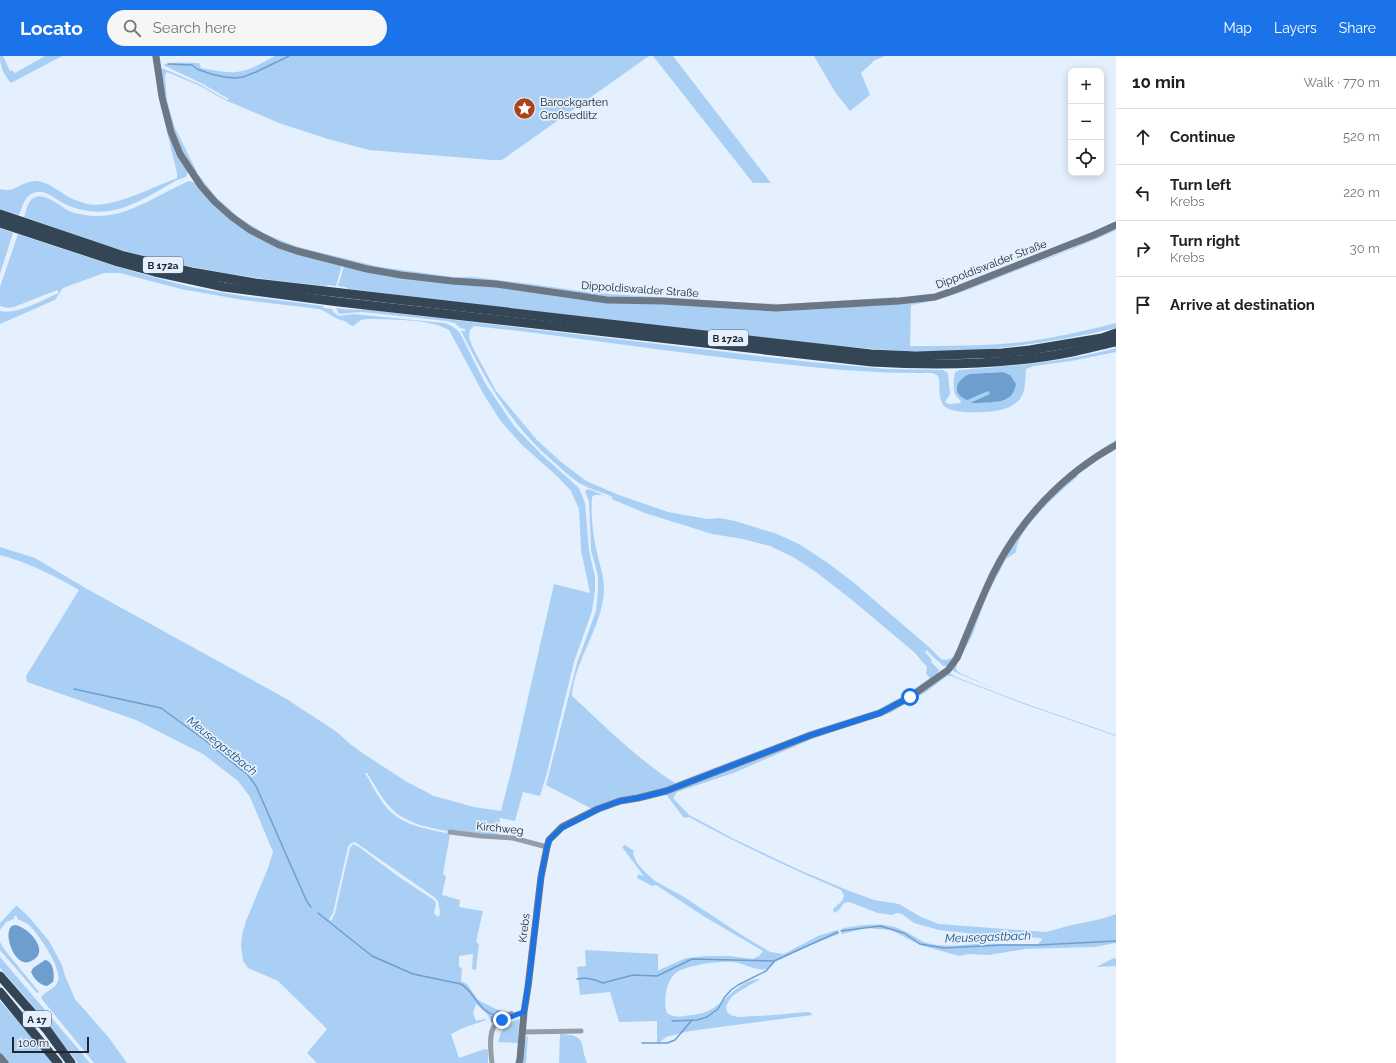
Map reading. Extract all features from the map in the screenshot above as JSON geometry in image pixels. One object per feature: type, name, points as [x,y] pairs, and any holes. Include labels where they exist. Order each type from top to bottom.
[{"type":"highway","name":"B 172a","points":[[0,214],[124,256],[191,272],[336,297],[746,349],[872,362],[916,365],[951,365],[1031,358],[1072,352],[1116,342]]},
{"type":"highway","name":"B 172a","points":[[0,223],[118,262],[155,272],[224,287],[336,297],[871,354],[916,356],[1002,353],[1116,334]]},
{"type":"highway","name":"A 17","points":[[0,976],[47,1030],[71,1063]]},
{"type":"highway","name":"A 17","points":[[0,992],[58,1063]]},
{"type":"street","name":"Dippoldiswalder Straße","points":[[156,56],[162,97],[171,132],[180,154],[201,186],[215,202],[250,230],[279,245],[315,256],[377,271],[452,281],[496,284],[607,300],[663,301],[776,308],[899,302],[935,296],[955,290],[1116,225]]},
{"type":"street","points":[[547,847],[549,840],[562,828],[598,809],[620,801],[666,791],[811,735],[880,713],[910,697],[948,670],[957,658],[994,573],[1017,534],[1032,515],[1053,492],[1087,463],[1116,445]]},
{"type":"street","name":"Kirchweg","points":[[450,832],[513,838],[547,847]]},
{"type":"street","name":"Krebs","points":[[518,1063],[520,1059],[524,1012],[541,877],[547,847]]},
{"type":"street","points":[[492,1063],[490,1052],[491,1035],[495,1025],[502,1020],[524,1012]]},
{"type":"street","points":[[523,1032],[581,1031]]},
{"type":"street","points":[[0,1057],[5,1063]]},
{"type":"shaded area","points":[[0,56],[3,56],[10,71],[12,70],[15,73],[45,56],[62,56],[11,83],[3,71]]},
{"type":"shaded area","points":[[152,56],[154,56],[159,91],[188,171],[186,177],[177,180],[138,202],[111,211],[98,212],[83,210],[67,205],[48,194],[41,192],[33,193],[27,198],[19,215],[0,209],[0,189],[10,190],[31,181],[47,184],[75,200],[87,204],[97,205],[145,192],[177,178],[160,103]]},
{"type":"shaded area","points":[[275,56],[649,56],[502,160],[369,150],[328,139],[279,123],[225,100],[198,85],[167,72],[165,75],[167,101],[175,128],[198,174],[190,165],[172,125],[160,69],[162,68],[199,84],[227,100],[229,99],[201,83],[163,65],[176,63],[199,63],[201,68],[232,72],[251,68]]},
{"type":"shaded area","points":[[653,56],[673,56],[771,183],[753,183]]},
{"type":"shaded area","points":[[814,56],[885,56],[875,60],[861,73],[870,95],[850,111],[835,92]]},
{"type":"shaded area","points":[[198,174],[216,197],[238,217],[265,234],[298,247],[380,267],[453,277],[473,277],[531,284],[594,293],[750,303],[784,304],[897,297],[898,299],[785,305],[610,297],[389,271],[297,249],[264,236],[225,209],[198,179]]},
{"type":"shaded area","points":[[189,181],[196,183],[248,232],[342,265],[336,286],[262,279],[180,265],[126,251],[24,217],[28,204],[35,197],[45,197],[75,213],[93,216],[106,216],[131,209]]},
{"type":"shaded area","points":[[1116,227],[1116,230],[1061,254],[970,289],[936,300],[911,305],[910,346],[953,346],[1023,342],[1070,334],[1116,323],[1116,328],[1090,334],[1039,343],[987,349],[934,351],[860,348],[677,328],[349,289],[338,286],[344,266],[563,296],[742,308],[907,303],[1027,266],[1068,250]]},
{"type":"shaded area","points":[[0,228],[13,233],[0,274]]},
{"type":"shaded area","points":[[18,234],[123,268],[187,286],[238,295],[323,306],[324,308],[332,309],[334,313],[339,316],[353,314],[444,323],[453,327],[460,333],[485,383],[514,426],[541,454],[579,488],[585,503],[589,550],[595,577],[595,591],[592,611],[574,662],[540,796],[523,792],[515,821],[500,818],[498,836],[457,832],[428,827],[414,823],[403,817],[389,806],[367,773],[365,773],[383,804],[397,817],[419,827],[450,834],[443,874],[446,876],[442,895],[460,900],[459,907],[483,911],[476,942],[479,944],[476,970],[472,969],[473,954],[459,956],[459,967],[462,968],[461,981],[467,984],[478,1000],[498,1010],[494,1015],[493,1024],[487,1014],[476,1004],[473,1013],[476,1021],[486,1020],[451,1034],[459,1058],[485,1049],[488,1050],[488,1063],[317,1063],[307,1053],[327,1029],[278,981],[248,968],[243,961],[241,946],[242,935],[273,852],[250,797],[238,781],[203,754],[136,720],[27,682],[26,676],[79,590],[41,570],[0,555],[0,547],[35,558],[87,589],[285,698],[337,732],[350,744],[407,782],[434,796],[474,807],[501,811],[554,584],[590,593],[581,550],[579,509],[571,491],[558,477],[521,444],[500,420],[484,395],[449,330],[440,326],[409,320],[366,319],[361,320],[353,326],[319,309],[243,300],[181,289],[120,273],[104,273],[63,288],[55,300],[0,324],[0,311],[7,312],[22,309],[59,293],[57,290],[8,308],[0,306],[0,287]],"holes":[[[355,842],[438,901],[440,912],[439,917],[434,914],[436,903],[434,900],[353,844],[350,848],[335,913],[331,921],[329,919],[333,913],[348,847],[351,843]]]},
{"type":"shaded area","points":[[336,308],[345,309],[346,311],[347,309],[362,309],[810,362],[887,369],[943,370],[948,373],[950,394],[945,402],[949,404],[960,403],[961,401],[956,396],[954,391],[954,376],[956,370],[956,372],[959,370],[1058,360],[1116,348],[1116,352],[1071,361],[1034,366],[1026,369],[1025,385],[1022,396],[1013,405],[998,410],[964,412],[955,411],[944,406],[940,396],[939,378],[937,375],[932,373],[868,372],[727,358],[474,326],[470,330],[469,337],[473,348],[496,391],[537,440],[560,461],[586,481],[619,495],[668,512],[707,519],[719,518],[735,521],[777,534],[799,544],[853,582],[941,659],[946,660],[952,658],[960,644],[1010,540],[1025,517],[1048,492],[1074,469],[1116,440],[1116,442],[1097,454],[1016,533],[954,657],[947,666],[943,666],[927,650],[925,652],[932,660],[931,662],[939,670],[938,673],[922,687],[879,711],[664,790],[592,809],[546,785],[577,663],[596,611],[598,576],[591,550],[589,502],[585,491],[589,489],[612,499],[613,497],[576,481],[539,449],[525,434],[501,402],[480,368],[461,331],[465,331],[465,329],[460,328],[455,323],[447,321],[362,312],[339,314]],"holes":[[[1003,372],[1010,375],[1008,399],[971,403],[991,394],[970,374]],[[595,495],[602,495],[645,513],[712,534],[743,539],[770,546],[793,557],[816,572],[852,600],[914,652],[927,667],[926,674],[930,678],[907,694],[877,710],[808,732],[675,783],[634,753],[572,696],[577,672],[596,624],[604,593],[603,578],[592,526],[592,497]]]},
{"type":"shaded area","points":[[1003,372],[1010,375],[1016,384],[1010,397],[1005,400],[970,403],[990,394],[988,391],[967,400],[958,394],[957,386],[965,376],[970,374]]},
{"type":"shaded area","points":[[1075,475],[1078,476],[1051,500],[1032,521],[1018,542],[1016,552],[1006,559],[987,595],[972,636],[957,664],[956,669],[958,672],[995,689],[953,671],[952,669],[1004,557],[1033,516]]},
{"type":"shaded area","points":[[949,673],[1021,702],[1116,736],[1021,703],[951,676],[947,676],[926,692],[890,713],[812,739],[736,772],[677,792],[673,798],[689,815],[736,840],[797,869],[874,900],[899,904],[921,917],[939,924],[1046,932],[1116,914],[1116,943],[1094,947],[1025,949],[988,955],[968,954],[959,956],[920,945],[891,930],[865,928],[842,934],[841,929],[844,928],[882,925],[897,928],[924,942],[937,945],[1038,944],[1042,940],[1041,938],[939,930],[914,923],[902,914],[897,913],[892,915],[878,913],[849,902],[844,903],[838,911],[834,913],[833,909],[842,901],[844,895],[841,890],[764,855],[689,817],[684,818],[665,793],[810,737],[880,715]]},
{"type":"shaded area","points":[[625,845],[634,851],[633,854],[637,863],[655,881],[684,897],[770,952],[784,954],[818,936],[837,930],[839,933],[775,962],[768,969],[764,970],[733,962],[727,962],[703,964],[681,970],[673,976],[666,992],[665,1003],[667,1013],[679,1017],[705,1012],[718,1005],[745,983],[751,980],[760,979],[731,998],[726,1007],[730,1015],[739,1017],[767,1016],[809,1012],[812,1015],[690,1031],[666,1037],[657,1043],[657,1021],[619,1022],[610,992],[580,995],[577,967],[586,966],[585,950],[658,954],[658,970],[686,958],[731,956],[753,959],[759,956],[763,951],[705,917],[656,885],[652,886],[637,878],[638,874],[643,875],[622,847]]},
{"type":"shaded area","points":[[16,906],[30,918],[49,941],[62,965],[75,999],[109,1038],[127,1063],[94,1063],[41,998],[57,984],[57,968],[45,945],[35,932],[28,924],[17,919],[17,916],[14,916],[14,919],[6,922],[0,930],[0,923]]},
{"type":"shaded area","points":[[16,925],[28,931],[37,942],[39,953],[36,958],[29,962],[23,962],[18,958],[10,945],[9,931],[11,927]]},
{"type":"shaded area","points":[[0,942],[39,992],[37,993],[0,950]]},
{"type":"shaded area","points":[[0,957],[90,1063],[78,1063],[0,968]]},
{"type":"shaded area","points":[[1114,958],[1116,959],[1116,966],[1096,967]]},
{"type":"shaded area","points":[[45,960],[52,965],[54,975],[53,982],[47,986],[38,981],[31,972],[33,968]]},
{"type":"shaded area","points":[[0,1001],[52,1063],[8,1063],[0,1054]]},
{"type":"shaded area","points":[[498,1010],[508,1012],[512,1011],[514,1013],[493,1023],[491,1022],[491,1017]]},
{"type":"shaded area","points":[[519,1019],[518,1043],[498,1042],[503,1029]]},
{"type":"shaded area","points":[[560,1034],[579,1038],[587,1063],[559,1063]]},
{"type":"shaded area","points":[[528,1035],[526,1063],[522,1063],[524,1041]]},
{"type":"waterway","points":[[168,64],[192,65],[197,69],[211,74],[235,78],[243,77],[256,72],[289,56]]},
{"type":"waterway","name":"Meusegastbach","points":[[74,689],[161,708],[202,738],[248,775],[256,786],[306,899],[311,907]]},
{"type":"waterway","name":"Meusegastbach","points":[[318,913],[372,956],[413,974],[461,984],[470,991],[485,1010],[495,1015]]},
{"type":"waterway","name":"Meusegastbach","points":[[841,931],[880,926],[904,933],[920,944],[944,948],[1116,941]]},
{"type":"waterway","name":"Meusegastbach","points":[[577,979],[585,978],[603,983],[633,975],[657,976],[692,959],[774,961],[838,932]]},
{"type":"waterway","points":[[672,1021],[697,1020],[707,1017],[718,1009],[724,998],[731,990],[766,971],[774,962]]},
{"type":"waterway","points":[[642,1043],[667,1043],[675,1040],[692,1020]]},
{"type":"place","name":"Barockgarten Großsedlitz","points":[[524,108]]},
{"type":"route","points":[[502,1020],[524,1012],[541,877],[547,847],[549,840],[562,828],[581,816],[598,809],[620,801],[666,791],[811,735],[880,713],[910,697]]}]
